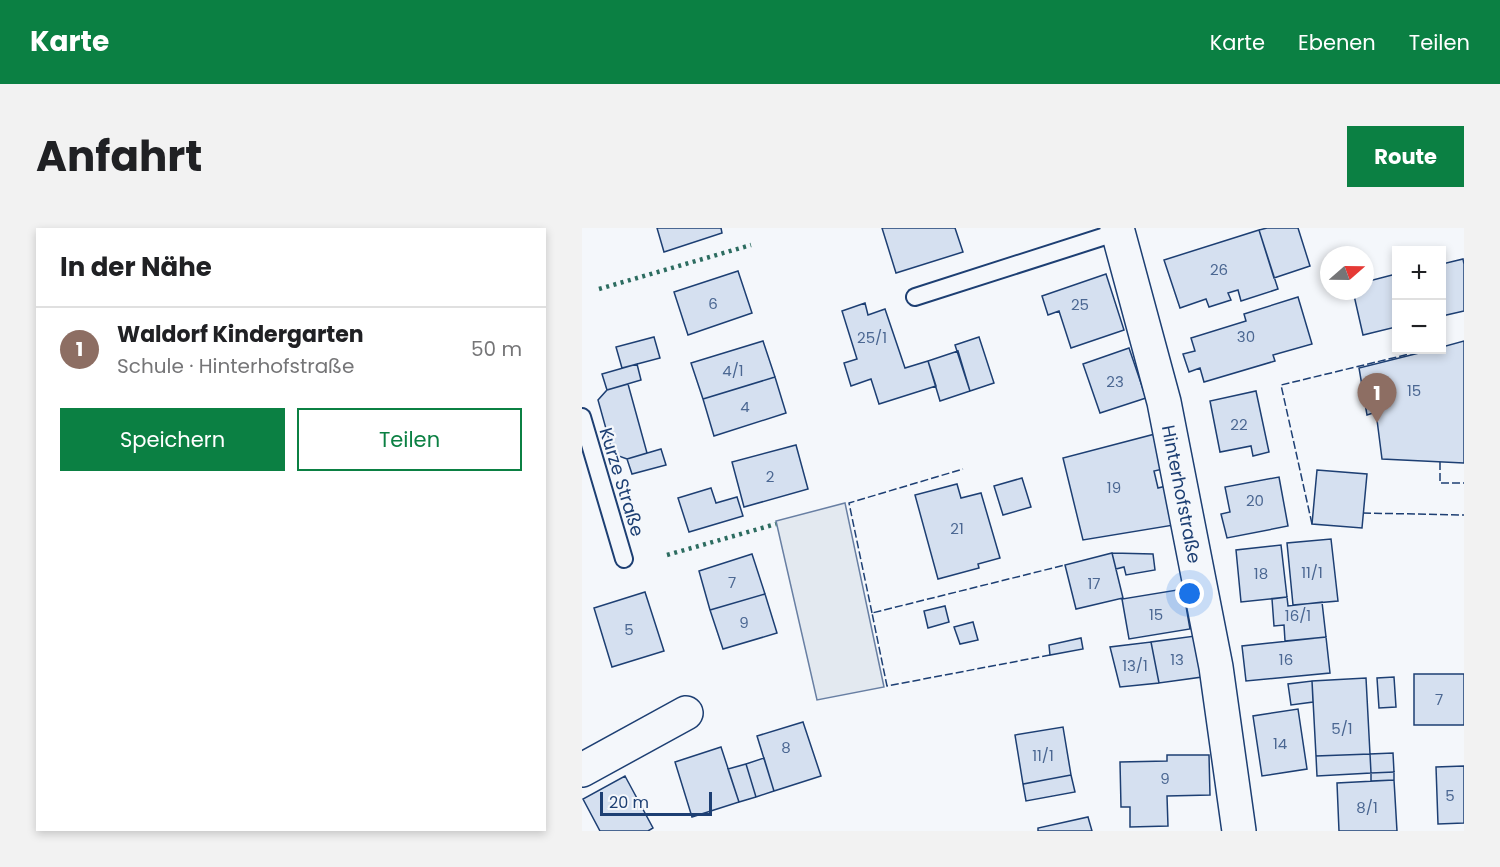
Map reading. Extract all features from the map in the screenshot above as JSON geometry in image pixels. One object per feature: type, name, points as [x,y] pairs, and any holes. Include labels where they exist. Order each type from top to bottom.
[{"type":"street","name":"Hinterhofstraße","points":[[1118,230],[1167,413],[1216,667],[1239,831]]},
{"type":"street","points":[[582,770],[686,713]]},
{"type":"lane","name":"Hinterhofstraße","points":[[915,297],[1118,230]]},
{"type":"lane","name":"Kurze Straße","points":[[582,417],[624,559]]},
{"type":"shaded area","points":[[845,503],[884,687],[817,700],[776,521]]},
{"type":"building","points":[[657,228],[721,228],[722,233],[664,252]]},
{"type":"building","points":[[882,228],[955,228],[963,252],[896,273]]},
{"type":"building","points":[[1298,228],[1310,266],[1274,278],[1259,230]]},
{"type":"building","points":[[1259,230],[1278,289],[1241,301],[1238,290],[1228,293],[1231,300],[1209,307],[1206,299],[1180,308],[1164,260]]},
{"type":"building","points":[[1463,259],[1464,311],[1446,315],[1446,300],[1446,263]]},
{"type":"building","points":[[738,271],[752,313],[688,335],[674,292]]},
{"type":"building","points":[[1106,274],[1124,330],[1071,348],[1059,311],[1048,315],[1042,296]]},
{"type":"building","points":[[1392,275],[1392,328],[1363,335],[1355,300],[1374,300],[1374,280]]},
{"type":"building","points":[[1298,297],[1312,344],[1273,355],[1275,361],[1204,382],[1200,368],[1189,372],[1183,354],[1195,351],[1191,338],[1246,321],[1244,314]]},
{"type":"building","points":[[865,303],[868,315],[885,309],[905,368],[928,361],[936,386],[879,404],[871,379],[851,386],[844,363],[857,359],[842,311]]},
{"type":"building","points":[[654,337],[660,358],[622,368],[616,347]]},
{"type":"building","points":[[979,337],[994,383],[970,391],[955,345]]},
{"type":"building","points":[[763,341],[775,377],[703,399],[691,363]]},
{"type":"building","points":[[1464,341],[1464,463],[1382,459],[1376,412],[1367,415],[1359,368],[1415,354],[1446,354],[1446,346]]},
{"type":"building","points":[[1129,348],[1146,398],[1100,413],[1083,364]]},
{"type":"building","points":[[958,351],[970,391],[940,401],[928,361]]},
{"type":"building","points":[[637,364],[641,380],[607,390],[602,374]]},
{"type":"building","points":[[775,377],[786,413],[714,436],[703,399]]},
{"type":"building","points":[[628,384],[647,453],[627,459],[613,454],[598,400],[607,390]]},
{"type":"building","points":[[1256,391],[1269,452],[1253,456],[1251,446],[1220,452],[1210,401]]},
{"type":"building","points":[[1155,434],[1163,469],[1154,471],[1158,488],[1166,486],[1174,525],[1083,540],[1063,458]]},
{"type":"building","points":[[796,445],[808,489],[744,507],[732,462]]},
{"type":"building","points":[[661,449],[666,465],[632,474],[627,459]]},
{"type":"building","points":[[1317,470],[1367,474],[1362,528],[1312,524]]},
{"type":"building","points":[[1279,477],[1288,526],[1227,538],[1221,514],[1230,512],[1225,487]]},
{"type":"building","points":[[1022,478],[1031,507],[1003,515],[994,486]]},
{"type":"building","points":[[957,484],[961,498],[981,493],[1000,558],[978,564],[979,568],[938,579],[915,495]]},
{"type":"building","points":[[711,488],[716,503],[737,497],[743,516],[689,532],[678,498]]},
{"type":"building","points":[[1331,539],[1338,601],[1293,605],[1287,543]]},
{"type":"building","points":[[1281,545],[1287,597],[1241,602],[1236,550]]},
{"type":"building","points":[[1112,553],[1153,554],[1155,570],[1126,575],[1124,567],[1116,569]]},
{"type":"building","points":[[1112,553],[1123,598],[1076,609],[1065,565]]},
{"type":"building","points":[[752,554],[765,594],[710,610],[699,571]]},
{"type":"building","points":[[1183,589],[1190,629],[1129,639],[1122,599]]},
{"type":"building","points":[[645,592],[664,651],[612,667],[594,608]]},
{"type":"building","points":[[765,594],[777,633],[723,649],[710,610]]},
{"type":"building","points":[[1287,597],[1288,606],[1322,602],[1326,637],[1285,641],[1284,625],[1274,626],[1272,599]]},
{"type":"building","points":[[945,606],[949,622],[928,628],[924,611]]},
{"type":"building","points":[[973,622],[978,640],[960,644],[954,627]]},
{"type":"building","points":[[1195,636],[1202,677],[1159,683],[1151,642]]},
{"type":"building","points":[[1326,637],[1330,673],[1246,681],[1242,646]]},
{"type":"building","points":[[1081,638],[1083,649],[1050,655],[1049,645]]},
{"type":"building","points":[[1151,642],[1159,683],[1120,687],[1110,647]]},
{"type":"building","points":[[1414,674],[1464,674],[1464,725],[1414,725]]},
{"type":"building","points":[[1394,677],[1396,707],[1379,708],[1377,678]]},
{"type":"building","points":[[1366,678],[1370,754],[1316,756],[1312,681]]},
{"type":"building","points":[[1312,681],[1313,702],[1291,705],[1288,684]]},
{"type":"building","points":[[1298,709],[1307,769],[1262,776],[1253,716]]},
{"type":"building","points":[[803,722],[821,776],[774,791],[757,736]]},
{"type":"building","points":[[1063,727],[1071,775],[1023,784],[1015,735]]},
{"type":"building","points":[[721,747],[739,802],[692,817],[675,762]]},
{"type":"building","points":[[1393,753],[1394,772],[1371,773],[1370,754]]},
{"type":"building","points":[[1370,754],[1371,773],[1317,776],[1316,756]]},
{"type":"building","points":[[1167,755],[1209,755],[1210,795],[1167,796],[1168,826],[1130,827],[1130,807],[1121,807],[1120,762],[1167,761]]},
{"type":"building","points":[[764,758],[774,791],[756,797],[746,764]]},
{"type":"building","points":[[746,764],[756,797],[739,802],[728,769]]},
{"type":"building","points":[[1464,766],[1464,823],[1438,824],[1436,767]]},
{"type":"building","points":[[1394,772],[1394,780],[1371,781],[1371,773]]},
{"type":"building","points":[[1071,775],[1075,792],[1026,801],[1023,784]]},
{"type":"building","points":[[625,776],[653,828],[648,831],[600,831],[583,799]]},
{"type":"building","points":[[1394,780],[1397,831],[1339,831],[1337,783]]},
{"type":"building","points":[[1088,817],[1092,831],[1038,831],[1038,828]]},
{"type":"hedge","points":[[599,289],[751,245]]},
{"type":"hedge","points":[[667,555],[776,524]]},
{"type":"fence","points":[[1312,524],[1281,385],[1409,354]]},
{"type":"fence","points":[[1440,462],[1440,483],[1464,483]]},
{"type":"fence","points":[[872,613],[849,503],[963,469]]},
{"type":"fence","points":[[1363,513],[1464,515]]},
{"type":"fence","points":[[1050,655],[887,686],[872,613],[1065,565]]},
{"type":"place","name":"Waldorf Kindergarten","points":[[1377,423]]}]
